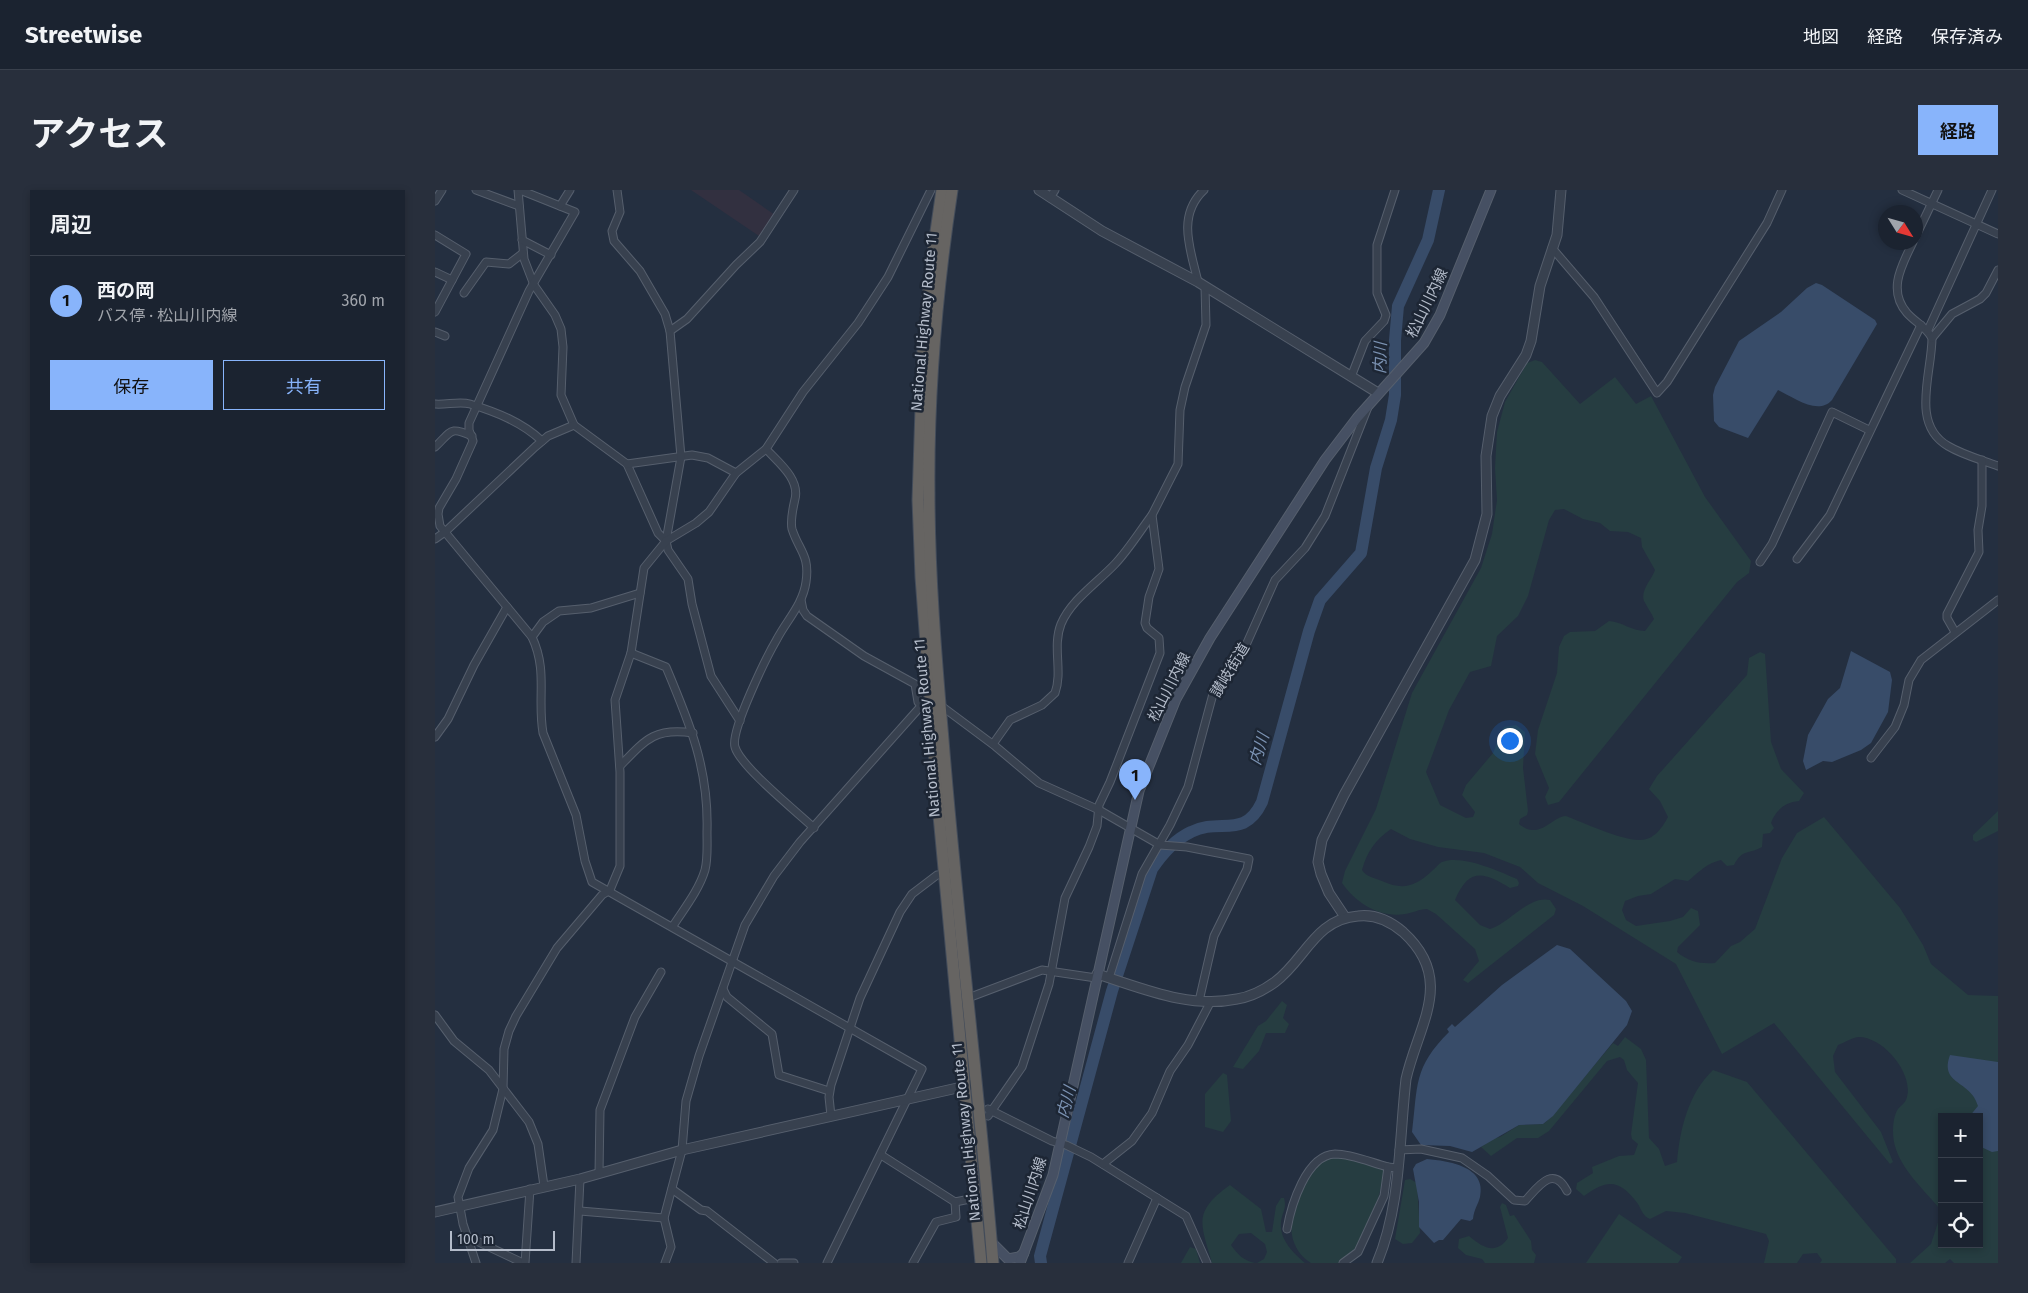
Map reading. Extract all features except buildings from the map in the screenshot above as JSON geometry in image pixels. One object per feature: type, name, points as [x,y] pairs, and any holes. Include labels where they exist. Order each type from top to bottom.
[{"type":"highway","name":"National Highway Route 11","points":[[942,190],[931,266],[923,347],[919,461],[920,558],[930,706],[970,1085],[987,1184],[993,1263]]},
{"type":"highway","name":"National Highway Route 11","points":[[930,706],[929,489],[936,325],[952,190]]},
{"type":"highway","name":"National Highway Route 11","points":[[949,874],[968,998],[975,1198],[981,1263]]},
{"type":"main road","name":"松山川内線","points":[[1020,1263],[1053,1175],[1062,1144],[1096,976],[1139,792],[1151,757],[1176,698],[1192,668],[1325,460],[1369,404],[1402,370],[1424,342],[1440,315],[1491,190]]},
{"type":"main road","points":[[992,1243],[1008,1259],[1019,1257],[1024,1253]]},
{"type":"street","points":[[435,201],[441,190]]},
{"type":"street","points":[[476,190],[519,206]]},
{"type":"street","points":[[666,541],[658,533],[627,464],[574,425],[561,395],[563,347],[561,329],[555,315],[534,285],[523,253],[519,190],[575,212],[534,285],[529,291],[469,423],[469,430],[473,436],[470,448],[436,514],[440,526],[532,637],[537,648],[543,672],[541,720],[543,733],[576,814],[585,861],[592,882],[601,888],[610,890],[922,1069],[827,1263]]},
{"type":"street","points":[[560,206],[570,190]]},
{"type":"street","points":[[617,190],[619,212],[612,232],[614,241],[640,271],[665,314],[670,331],[681,456],[666,541],[668,550],[688,579],[691,604],[711,676],[739,721]]},
{"type":"street","points":[[670,331],[687,318],[760,242],[794,190]]},
{"type":"street","points":[[476,1263],[459,1207],[458,1197],[469,1168],[493,1130],[503,1089],[504,1049],[516,1016],[571,930],[602,895],[610,890],[620,866],[620,766],[615,700],[631,654],[644,568],[666,541],[696,524],[709,512],[736,473],[766,449],[803,392],[858,323],[888,278],[931,190]]},
{"type":"street","points":[[1039,190],[1052,194],[1102,231],[1202,284],[1378,394]]},
{"type":"street","points":[[1351,377],[1359,351],[1365,341],[1384,321],[1386,315],[1377,294],[1376,252],[1381,229],[1395,190]]},
{"type":"street","points":[[1345,917],[1329,893],[1321,874],[1318,862],[1322,840],[1344,795],[1475,560],[1487,514],[1489,494],[1486,456],[1492,416],[1501,396],[1526,355],[1531,341],[1540,286],[1559,220],[1561,190]]},
{"type":"street","points":[[1552,248],[1594,298],[1657,393],[1667,382],[1766,225],[1782,190]]},
{"type":"street","points":[[1902,190],[1998,234]]},
{"type":"street","points":[[1923,222],[1938,190]]},
{"type":"street","points":[[1928,330],[1993,190]]},
{"type":"street","points":[[993,744],[1010,720],[1042,704],[1055,693],[1058,673],[1057,640],[1061,624],[1071,608],[1116,563],[1152,515],[1178,464],[1181,404],[1206,325],[1202,284],[1188,237],[1187,221],[1192,205],[1200,191]]},
{"type":"street","points":[[435,235],[467,254],[435,312]]},
{"type":"street","points":[[521,240],[551,255]]},
{"type":"street","points":[[1909,250],[1896,285],[1903,307],[1928,330],[1932,338],[1925,403],[1930,428],[1937,438],[1949,447],[1998,466]]},
{"type":"street","points":[[464,293],[486,262],[509,264],[523,253]]},
{"type":"street","points":[[1932,338],[1952,314],[1980,299],[1986,293],[1998,270]]},
{"type":"street","points":[[435,272],[452,280]]},
{"type":"street","points":[[1797,559],[1831,515],[1869,430],[1921,325]]},
{"type":"street","points":[[435,332],[445,336]]},
{"type":"street","points":[[435,404],[469,404],[500,414],[528,428],[542,440]]},
{"type":"street","name":"讃岐街道","points":[[1111,978],[1136,888],[1162,845],[1188,787],[1213,694],[1246,644],[1275,580],[1305,548],[1321,524],[1369,404]]},
{"type":"street","points":[[1760,562],[1772,544],[1833,412],[1869,430]]},
{"type":"street","points":[[435,539],[445,532],[542,440],[574,425]]},
{"type":"street","points":[[435,447],[453,430],[473,436]]},
{"type":"street","points":[[766,449],[786,471],[795,485],[796,494],[792,515],[792,528],[807,563],[806,583],[801,600],[777,639],[739,721],[734,745],[738,755],[776,794],[814,828]]},
{"type":"street","points":[[627,464],[692,455],[708,458],[736,473]]},
{"type":"street","points":[[1955,632],[1947,618],[1947,614],[1979,552],[1978,530],[1982,506],[1982,460]]},
{"type":"street","points":[[1152,515],[1159,569],[1149,597],[1145,623],[1147,628],[1159,638],[1160,653],[1099,810],[1097,826],[1089,847],[1065,898],[1051,970],[1022,1066],[990,1112],[1103,1164],[1186,1216],[1207,1263]]},
{"type":"street","points":[[532,637],[543,622],[559,611],[591,608],[640,593]]},
{"type":"street","points":[[801,600],[803,610],[807,616],[864,656],[915,684],[918,702],[930,706],[993,744],[1039,783],[1099,810],[1130,829],[1162,845],[1187,847],[1249,858],[1247,869],[1214,936],[1199,1001]]},
{"type":"street","points":[[1871,758],[1900,718],[1913,671],[1927,654],[1998,600]]},
{"type":"street","points":[[435,737],[448,719],[474,666],[507,607]]},
{"type":"street","points":[[631,654],[666,667],[693,733],[706,793],[707,857],[701,880],[673,926]]},
{"type":"street","points":[[665,1263],[671,1247],[664,1218],[682,1150],[686,1101],[745,925],[774,876],[814,828],[930,706]]},
{"type":"street","points":[[620,766],[647,738],[668,730],[693,733]]},
{"type":"street","points":[[831,1116],[829,1091],[850,1027],[860,998],[901,912],[912,894],[937,875],[949,874]]},
{"type":"street","points":[[968,998],[1042,970],[1051,970],[1111,978],[1158,994],[1199,1001],[1236,1000],[1249,996],[1275,982],[1322,930],[1345,917],[1363,915],[1391,923],[1414,945],[1428,973],[1431,1000],[1411,1058],[1406,1079],[1399,1150],[1384,1196],[1358,1252],[1343,1263]]},
{"type":"street","points":[[599,1174],[600,1110],[635,1017],[661,972]]},
{"type":"street","points":[[723,989],[727,997],[772,1034],[779,1075],[829,1091]]},
{"type":"street","points":[[1103,1164],[1132,1141],[1151,1113],[1170,1071],[1188,1045],[1211,1001]]},
{"type":"street","points":[[435,1016],[445,1031],[479,1060],[529,1122],[538,1144],[544,1186]]},
{"type":"street","points":[[435,1212],[544,1186],[580,1180],[682,1150],[970,1085]]},
{"type":"street","points":[[1399,1150],[1421,1149],[1462,1158],[1488,1176],[1514,1200],[1525,1201],[1543,1182],[1551,1178],[1557,1178],[1561,1181],[1567,1191]]},
{"type":"street","points":[[1287,1229],[1302,1182],[1309,1169],[1320,1159],[1337,1154],[1393,1167]]},
{"type":"street","points":[[881,1155],[955,1202],[975,1198]]},
{"type":"street","points":[[1377,1263],[1385,1244],[1391,1215],[1393,1167]]},
{"type":"street","points":[[576,1263],[580,1180]]},
{"type":"street","points":[[467,1236],[524,1263],[531,1189]]},
{"type":"street","points":[[673,1189],[701,1210],[707,1211],[774,1263]]},
{"type":"street","points":[[1128,1263],[1157,1198]]},
{"type":"street","points":[[913,1263],[936,1222],[957,1217],[955,1202]]},
{"type":"street","points":[[579,1211],[664,1218]]},
{"type":"street","points":[[781,1263],[794,1263]]},
{"type":"shaded area","points":[[691,190],[739,190],[775,215],[759,236]]},
{"type":"green space","points":[[1535,360],[1542,362],[1580,404],[1615,377],[1636,404],[1651,396],[1705,497],[1751,561],[1749,573],[1737,582],[1559,802],[1548,805],[1545,797],[1549,788],[1535,754],[1538,730],[1557,673],[1559,647],[1564,636],[1570,632],[1595,631],[1609,621],[1635,630],[1645,631],[1654,619],[1643,597],[1655,570],[1642,547],[1641,538],[1628,532],[1610,531],[1600,523],[1583,519],[1564,509],[1555,510],[1549,520],[1528,596],[1518,616],[1497,636],[1491,666],[1470,672],[1449,710],[1426,772],[1440,805],[1466,818],[1473,817],[1475,812],[1462,795],[1466,785],[1493,753],[1504,727],[1516,725],[1525,732],[1523,768],[1528,811],[1527,815],[1520,819],[1519,824],[1526,829],[1539,829],[1566,816],[1624,838],[1640,840],[1649,838],[1660,829],[1668,817],[1660,801],[1649,789],[1657,776],[1747,675],[1749,658],[1760,652],[1765,654],[1771,742],[1781,769],[1804,793],[1799,801],[1785,805],[1775,815],[1771,823],[1774,828],[1770,833],[1763,834],[1762,847],[1743,854],[1734,865],[1727,866],[1721,860],[1711,863],[1688,881],[1675,879],[1651,894],[1625,901],[1622,910],[1626,920],[1636,926],[1683,917],[1691,908],[1698,911],[1700,925],[1678,947],[1677,952],[1695,962],[1715,963],[1731,946],[1740,942],[1755,929],[1782,858],[1797,833],[1824,817],[1900,908],[1923,945],[1931,964],[1968,995],[1998,996],[1998,1263],[1954,1263],[1950,1259],[1945,1263],[1910,1263],[1931,1244],[1938,1222],[1938,1248],[1983,1248],[1983,1113],[1938,1113],[1938,1207],[1914,1179],[1898,1155],[1893,1137],[1893,1127],[1896,1113],[1906,1100],[1908,1090],[1902,1070],[1896,1060],[1878,1043],[1869,1039],[1854,1038],[1838,1045],[1833,1056],[1835,1072],[1881,1132],[1893,1162],[1890,1164],[1774,1023],[1722,1054],[1676,964],[1583,906],[1538,883],[1520,867],[1484,853],[1438,847],[1410,839],[1391,829],[1376,842],[1366,858],[1362,870],[1366,874],[1397,886],[1415,883],[1441,863],[1450,860],[1480,864],[1517,879],[1518,886],[1510,888],[1492,878],[1485,876],[1472,877],[1460,889],[1455,900],[1480,925],[1490,929],[1527,905],[1542,900],[1550,900],[1556,909],[1554,915],[1468,983],[1463,980],[1479,961],[1475,949],[1436,914],[1427,909],[1395,915],[1386,914],[1361,903],[1342,883],[1345,871],[1376,809],[1412,693],[1481,568],[1492,534],[1497,500],[1495,468],[1497,432],[1505,402],[1527,363]]},
{"type":"green space","points":[[1998,811],[1998,831],[1976,842],[1973,840],[1973,835]]},
{"type":"green space","points":[[1282,1001],[1287,1005],[1283,1018],[1289,1024],[1285,1033],[1266,1033],[1259,1051],[1243,1069],[1233,1067],[1258,1026],[1266,1021]]},
{"type":"green space","points":[[1625,1037],[1641,1049],[1646,1060],[1649,1138],[1659,1149],[1665,1166],[1677,1162],[1683,1125],[1691,1101],[1704,1079],[1713,1070],[1747,1082],[1896,1259],[1896,1263],[1820,1263],[1822,1260],[1817,1253],[1803,1254],[1797,1263],[1764,1263],[1769,1241],[1766,1234],[1685,1213],[1666,1211],[1650,1219],[1644,1215],[1638,1204],[1625,1190],[1613,1184],[1607,1184],[1592,1190],[1584,1196],[1576,1189],[1577,1183],[1593,1173],[1592,1167],[1619,1156],[1634,1155],[1638,1144],[1632,1139],[1631,1134],[1638,1083],[1627,1070],[1624,1060],[1620,1057],[1607,1061],[1549,1131],[1538,1138],[1517,1138],[1491,1156],[1481,1147],[1491,1139],[1500,1137],[1519,1125],[1543,1124],[1547,1121],[1613,1043],[1618,1046]]},
{"type":"green space","points":[[1223,1073],[1227,1075],[1231,1121],[1223,1132],[1205,1127],[1205,1094]]},
{"type":"green space","points":[[1335,1156],[1385,1168],[1383,1179],[1371,1222],[1357,1248],[1338,1263],[1311,1263],[1304,1258],[1294,1244],[1292,1229],[1297,1201],[1312,1170],[1323,1161]]},
{"type":"green space","points":[[1410,1179],[1417,1183],[1420,1233],[1412,1243],[1403,1244],[1395,1239],[1405,1180]]},
{"type":"green space","points":[[1230,1185],[1261,1209],[1266,1232],[1272,1232],[1276,1206],[1281,1198],[1284,1198],[1285,1208],[1281,1222],[1282,1234],[1292,1250],[1305,1263],[1257,1263],[1264,1259],[1267,1252],[1265,1244],[1251,1233],[1239,1234],[1231,1245],[1241,1257],[1255,1263],[1212,1263],[1203,1228],[1205,1211],[1210,1203]]},
{"type":"green space","points":[[1502,1203],[1506,1205],[1510,1216],[1514,1215],[1531,1241],[1532,1250],[1536,1255],[1534,1263],[1485,1263],[1482,1259],[1466,1255],[1458,1248],[1459,1239],[1469,1236],[1479,1244],[1489,1248],[1499,1247],[1508,1238],[1500,1207]]},
{"type":"green space","points":[[1619,1214],[1682,1257],[1678,1263],[1586,1263]]},
{"type":"green space","points":[[1190,1247],[1196,1249],[1200,1263],[1181,1263]]},
{"type":"water","points":[[1816,283],[1875,320],[1877,324],[1832,400],[1820,406],[1813,406],[1805,404],[1778,390],[1748,438],[1719,427],[1714,421],[1713,395],[1715,387],[1739,341],[1781,312],[1807,288]]},
{"type":"water","points":[[1851,651],[1890,672],[1892,680],[1888,712],[1871,743],[1861,750],[1832,762],[1823,761],[1806,770],[1803,761],[1808,735],[1828,699],[1840,688]]},
{"type":"water","points":[[1557,945],[1570,949],[1626,1001],[1632,1011],[1627,1025],[1553,1116],[1543,1124],[1519,1125],[1472,1152],[1450,1146],[1421,1145],[1412,1132],[1419,1078],[1429,1056],[1449,1032],[1447,1029],[1452,1024],[1455,1027],[1502,985]]},
{"type":"water","points":[[1950,1055],[1998,1062],[1998,1151],[1992,1152],[1983,1148],[1983,1113],[1972,1113],[1978,1106],[1974,1098],[1969,1091],[1952,1077],[1948,1065]]},
{"type":"water","points":[[1427,1159],[1445,1161],[1464,1167],[1478,1178],[1481,1187],[1473,1219],[1470,1221],[1461,1219],[1443,1240],[1434,1243],[1419,1227],[1419,1202],[1413,1169],[1416,1164]]},
{"type":"waterway","name":"内川","points":[[1041,1263],[1040,1256],[1112,991],[1152,869],[1169,848],[1185,835],[1202,828],[1239,824],[1247,821],[1255,814],[1262,802],[1309,631],[1320,600],[1361,553],[1376,468],[1391,420],[1395,395],[1395,340],[1398,306],[1428,240],[1439,190]]},
{"type":"place","name":"西の岡","points":[[1135,800]]}]
